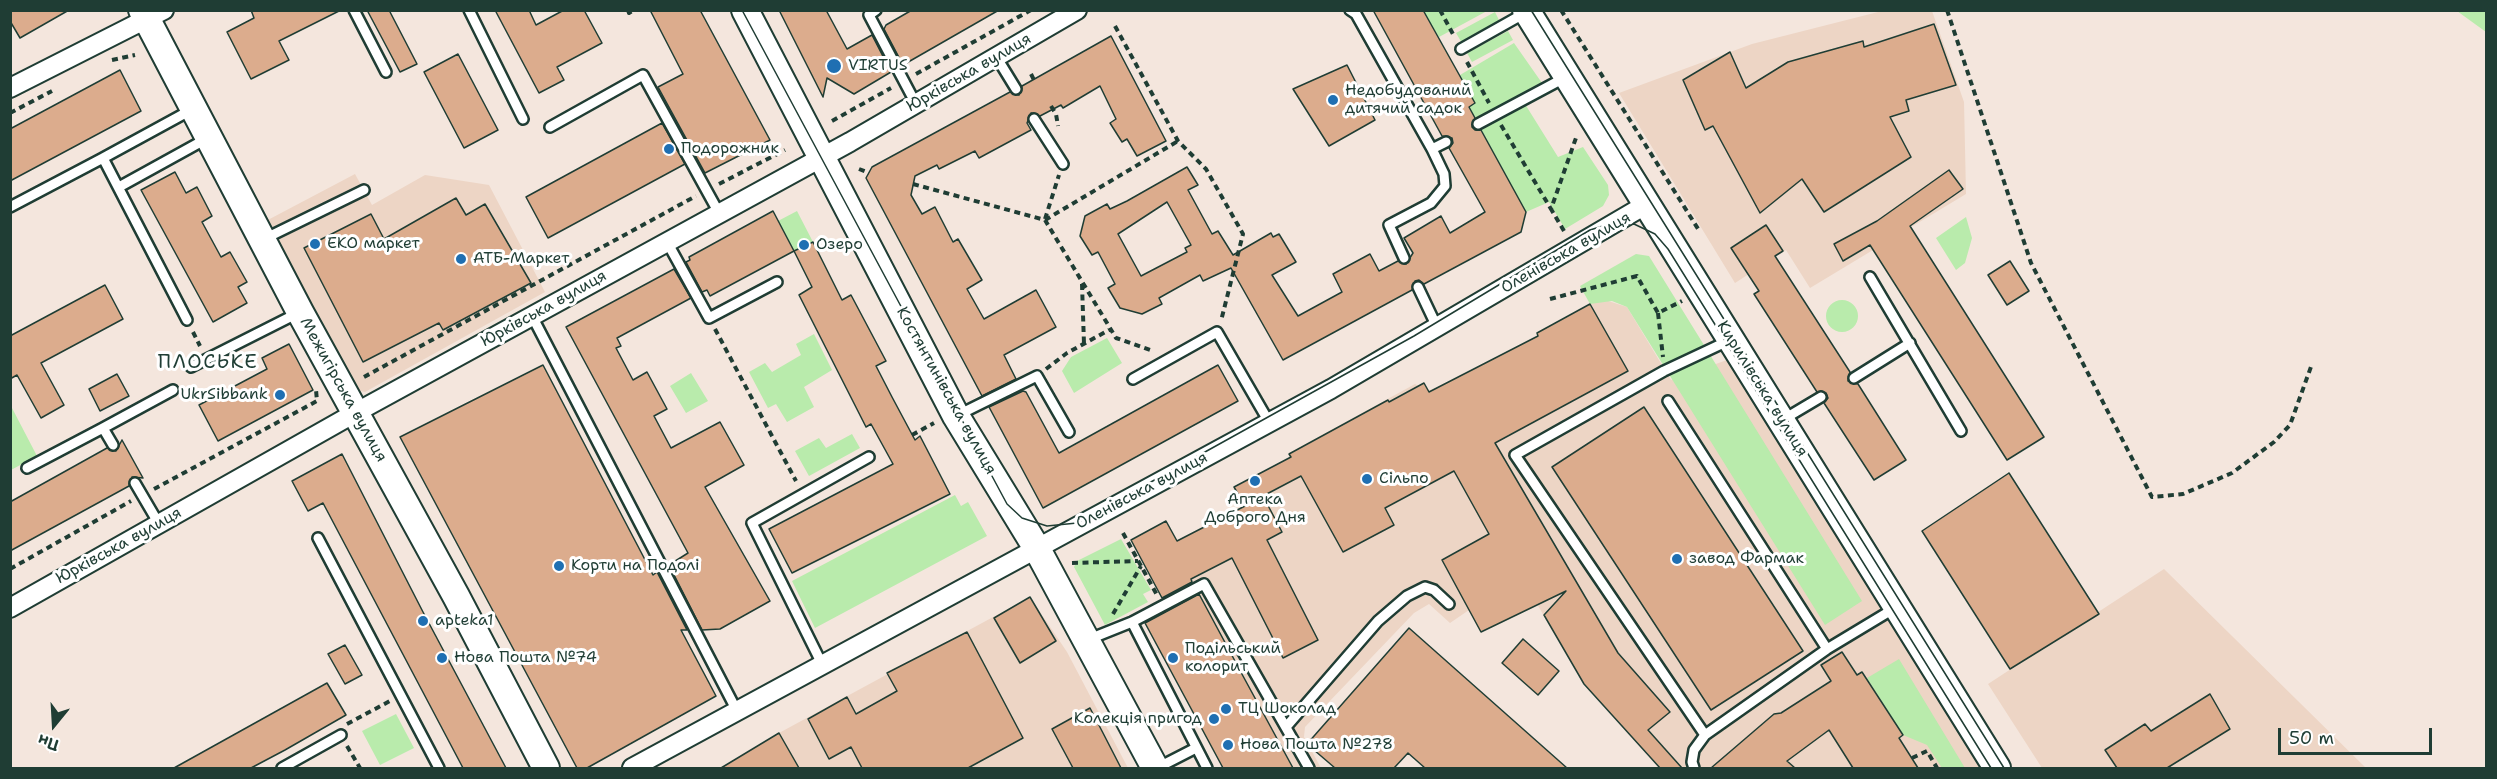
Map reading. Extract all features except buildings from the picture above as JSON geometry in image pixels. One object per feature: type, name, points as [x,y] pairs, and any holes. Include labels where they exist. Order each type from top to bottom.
[{"type":"street","name":"Костянтинівська вулиця","points":[[745,10],[821,157],[945,420],[1036,547],[1156,768]]},
{"type":"street","name":"Юрківська вулиця","points":[[10,608],[355,413],[916,104],[1077,10]]},
{"type":"street","name":"Кирилівська вулиця","points":[[1527,11],[1997,768]]},
{"type":"street","points":[[10,88],[151,13]]},
{"type":"street","name":"Межигірська вулиця","points":[[151,13],[194,109],[262,240],[456,596],[546,768]]},
{"type":"street","name":"Оленівська вулиця","points":[[632,768],[1269,422],[1335,395],[1437,327],[1647,204]]},
{"type":"lane","points":[[354,10],[386,72]]},
{"type":"lane","points":[[469,10],[523,119]]},
{"type":"lane","points":[[876,10],[869,15],[916,104]]},
{"type":"lane","points":[[1350,10],[1356,14],[1444,174],[1445,186],[1431,203],[1389,225],[1404,258]]},
{"type":"lane","points":[[1461,50],[1527,11]]},
{"type":"lane","points":[[997,58],[1016,89]]},
{"type":"lane","points":[[550,127],[643,75],[719,213]]},
{"type":"lane","points":[[1478,124],[1568,76]]},
{"type":"lane","points":[[10,207],[194,109]]},
{"type":"lane","points":[[1034,119],[1063,164]]},
{"type":"lane","points":[[119,187],[209,138]]},
{"type":"lane","points":[[1432,149],[1446,142]]},
{"type":"lane","points":[[103,158],[187,320]]},
{"type":"lane","points":[[262,240],[364,190]]},
{"type":"lane","points":[[667,242],[709,318],[777,282]]},
{"type":"lane","points":[[1870,277],[1961,431]]},
{"type":"lane","points":[[1418,287],[1437,327]]},
{"type":"lane","points":[[191,367],[300,312]]},
{"type":"lane","points":[[532,316],[737,711]]},
{"type":"lane","points":[[1133,379],[1218,332],[1269,422]]},
{"type":"lane","points":[[1705,735],[1515,455],[1664,371],[1732,339]]},
{"type":"lane","points":[[1854,378],[1910,343]]},
{"type":"lane","points":[[945,420],[1036,376],[1069,432]]},
{"type":"lane","points":[[27,468],[173,390]]},
{"type":"lane","points":[[1781,421],[1821,398]]},
{"type":"lane","points":[[1668,401],[1827,649]]},
{"type":"lane","points":[[103,428],[113,445]]},
{"type":"lane","points":[[822,664],[752,523],[869,457]]},
{"type":"lane","points":[[135,483],[159,524]]},
{"type":"lane","points":[[318,538],[439,768]]},
{"type":"lane","points":[[1087,640],[1132,622],[1204,584],[1310,768]]},
{"type":"lane","points":[[1286,727],[1378,621],[1407,596],[1425,587],[1434,590],[1449,604]]},
{"type":"lane","points":[[1694,768],[1692,762],[1694,750],[1705,735],[1827,649],[1897,607]]},
{"type":"lane","points":[[1132,622],[1208,768]]},
{"type":"lane","points":[[282,768],[341,735]]},
{"type":"lane","points":[[1156,768],[1197,748]]},
{"type":"path","points":[[628,10],[629,13],[634,10]]},
{"type":"path","points":[[832,121],[1031,10]]},
{"type":"path","points":[[1561,10],[1700,232]]},
{"type":"path","points":[[1947,10],[2031,263],[2152,498],[2183,494],[2232,473],[2274,442],[2290,424],[2312,364]]},
{"type":"path","points":[[1116,26],[1178,141],[1206,169],[1243,234],[1218,332]]},
{"type":"path","points":[[107,60],[135,55]]},
{"type":"path","points":[[1031,74],[1034,80]]},
{"type":"path","points":[[10,113],[59,87]]},
{"type":"path","points":[[1566,234],[1551,209],[1566,173],[1577,133]]},
{"type":"path","points":[[1045,220],[1178,141]]},
{"type":"path","points":[[364,377],[785,150]]},
{"type":"path","points":[[859,169],[869,172]]},
{"type":"path","points":[[913,184],[1045,220],[1116,338],[1134,346],[1174,357]]},
{"type":"path","points":[[1550,299],[1637,276],[1658,313],[1664,371]]},
{"type":"path","points":[[1082,282],[1084,344]]},
{"type":"path","points":[[1658,313],[1683,300]]},
{"type":"path","points":[[709,318],[802,493]]},
{"type":"path","points":[[187,320],[207,359]]},
{"type":"path","points":[[1036,376],[1084,344],[1110,330]]},
{"type":"path","points":[[10,569],[317,401]]},
{"type":"path","points":[[912,435],[945,420]]},
{"type":"path","points":[[1123,533],[1163,606]]},
{"type":"path","points":[[1066,560],[1074,565],[1139,563]]},
{"type":"path","points":[[1111,618],[1139,563]]},
{"type":"path","points":[[360,768],[341,735],[348,723],[402,695]]},
{"type":"path","points":[[1912,759],[1927,751],[1937,768]]},
{"type":"shaded area","points":[[1882,11],[1932,11],[1964,102],[1966,194],[1810,288],[1786,250],[1735,283],[1619,93],[1752,44]]},
{"type":"shaded area","points":[[355,174],[372,205],[425,175],[489,185],[545,292],[365,392],[356,390],[264,222]]},
{"type":"shaded area","points":[[1605,300],[1627,307],[1671,380],[1727,360],[1887,610],[1984,768],[1660,768],[1584,684],[1537,604],[1481,632],[1469,610],[1450,623],[1429,604],[1414,613],[1305,727],[1304,737],[1321,768],[1223,768],[1145,623],[1178,605],[1170,593],[1162,597],[1131,540],[1166,521],[1177,541],[1244,506],[1234,487],[1290,457],[1289,453],[1415,384],[1429,391],[1539,338],[1537,333],[1590,304]]},
{"type":"shaded area","points":[[2164,569],[2366,768],[2042,768],[1988,684]]},
{"type":"shaded area","points":[[1030,597],[1067,652],[1128,768],[734,768],[730,763],[779,733]]},
{"type":"green space","points":[[1423,11],[1487,11],[1439,37]]},
{"type":"green space","points":[[2457,11],[2486,11],[2486,32]]},
{"type":"green space","points":[[1495,12],[1500,22],[1462,43],[1456,33]]},
{"type":"green space","points":[[1508,31],[1513,40],[1472,62],[1467,53]]},
{"type":"green space","points":[[1514,43],[1542,83],[1520,96],[1558,157],[1583,147],[1608,185],[1609,195],[1603,206],[1565,229],[1549,202],[1526,212],[1469,107],[1474,103],[1460,75]]},
{"type":"green space","points":[[797,211],[813,242],[794,251],[778,221]]},
{"type":"green space","points":[[1966,217],[1972,238],[1965,263],[1956,270],[1936,238]]},
{"type":"green space","points":[[1636,254],[1649,256],[1862,601],[1825,625],[1627,307],[1612,301],[1590,304],[1580,286]]},
{"type":"green space","points":[[1842,300],[1853,305],[1858,316],[1853,327],[1842,332],[1831,327],[1826,316],[1831,305]]},
{"type":"green space","points":[[814,334],[832,370],[804,387],[814,407],[787,422],[776,404],[768,408],[749,372],[765,363],[772,372],[801,355],[796,344]]},
{"type":"green space","points":[[1107,338],[1122,363],[1074,393],[1062,371],[1071,357]]},
{"type":"green space","points":[[691,373],[708,401],[686,413],[670,386]]},
{"type":"green space","points":[[12,408],[37,456],[11,470],[10,409]]},
{"type":"green space","points":[[852,434],[860,448],[809,476],[795,451],[819,438],[826,448]]},
{"type":"green space","points":[[955,495],[961,506],[968,502],[987,536],[815,628],[792,581]]},
{"type":"green space","points":[[1121,539],[1151,590],[1143,594],[1148,602],[1105,625],[1074,567],[1077,561]]},
{"type":"green space","points":[[1899,659],[1965,768],[1942,768],[1927,745],[1903,735],[1867,678]]},
{"type":"green space","points":[[396,714],[414,748],[380,765],[362,731]]},
{"type":"tram line","points":[[742,10],[1007,504],[1022,518],[1047,526],[1077,523],[1414,336],[1590,230],[1606,225],[1634,224],[1655,234],[1668,249],[1991,768]]},
{"type":"tram line","points":[[1531,10],[2004,768]]},
{"type":"place","name":"VIRTUS","points":[[834,66]]},
{"type":"place","name":"Недобудований дитячий садок","points":[[1333,100]]},
{"type":"place","name":"Подорожник","points":[[669,149]]},
{"type":"place","name":"ЕКО маркет","points":[[315,244]]},
{"type":"place","name":"Озеро","points":[[804,245]]},
{"type":"place","name":"АТБ-Маркет","points":[[461,259]]},
{"type":"place","name":"UkrSibbank","points":[[280,395]]},
{"type":"place","name":"Сільпо","points":[[1367,479]]},
{"type":"place","name":"Аптека Доброго Дня","points":[[1255,481]]},
{"type":"place","name":"завод Фармак","points":[[1677,559]]},
{"type":"place","name":"Корти на Подолі","points":[[559,566]]},
{"type":"place","name":"apteka1","points":[[423,621]]},
{"type":"place","name":"Нова Пошта №74","points":[[442,658]]},
{"type":"place","name":"Подільський колорит","points":[[1173,658]]},
{"type":"place","name":"ТЦ Шоколад","points":[[1226,709]]},
{"type":"place","name":"Колекція пригод","points":[[1214,719]]},
{"type":"place","name":"Нова Пошта №278","points":[[1228,745]]},
{"type":"district","name":"ПЛОСЬКЕ","points":[[208,363]]}]
